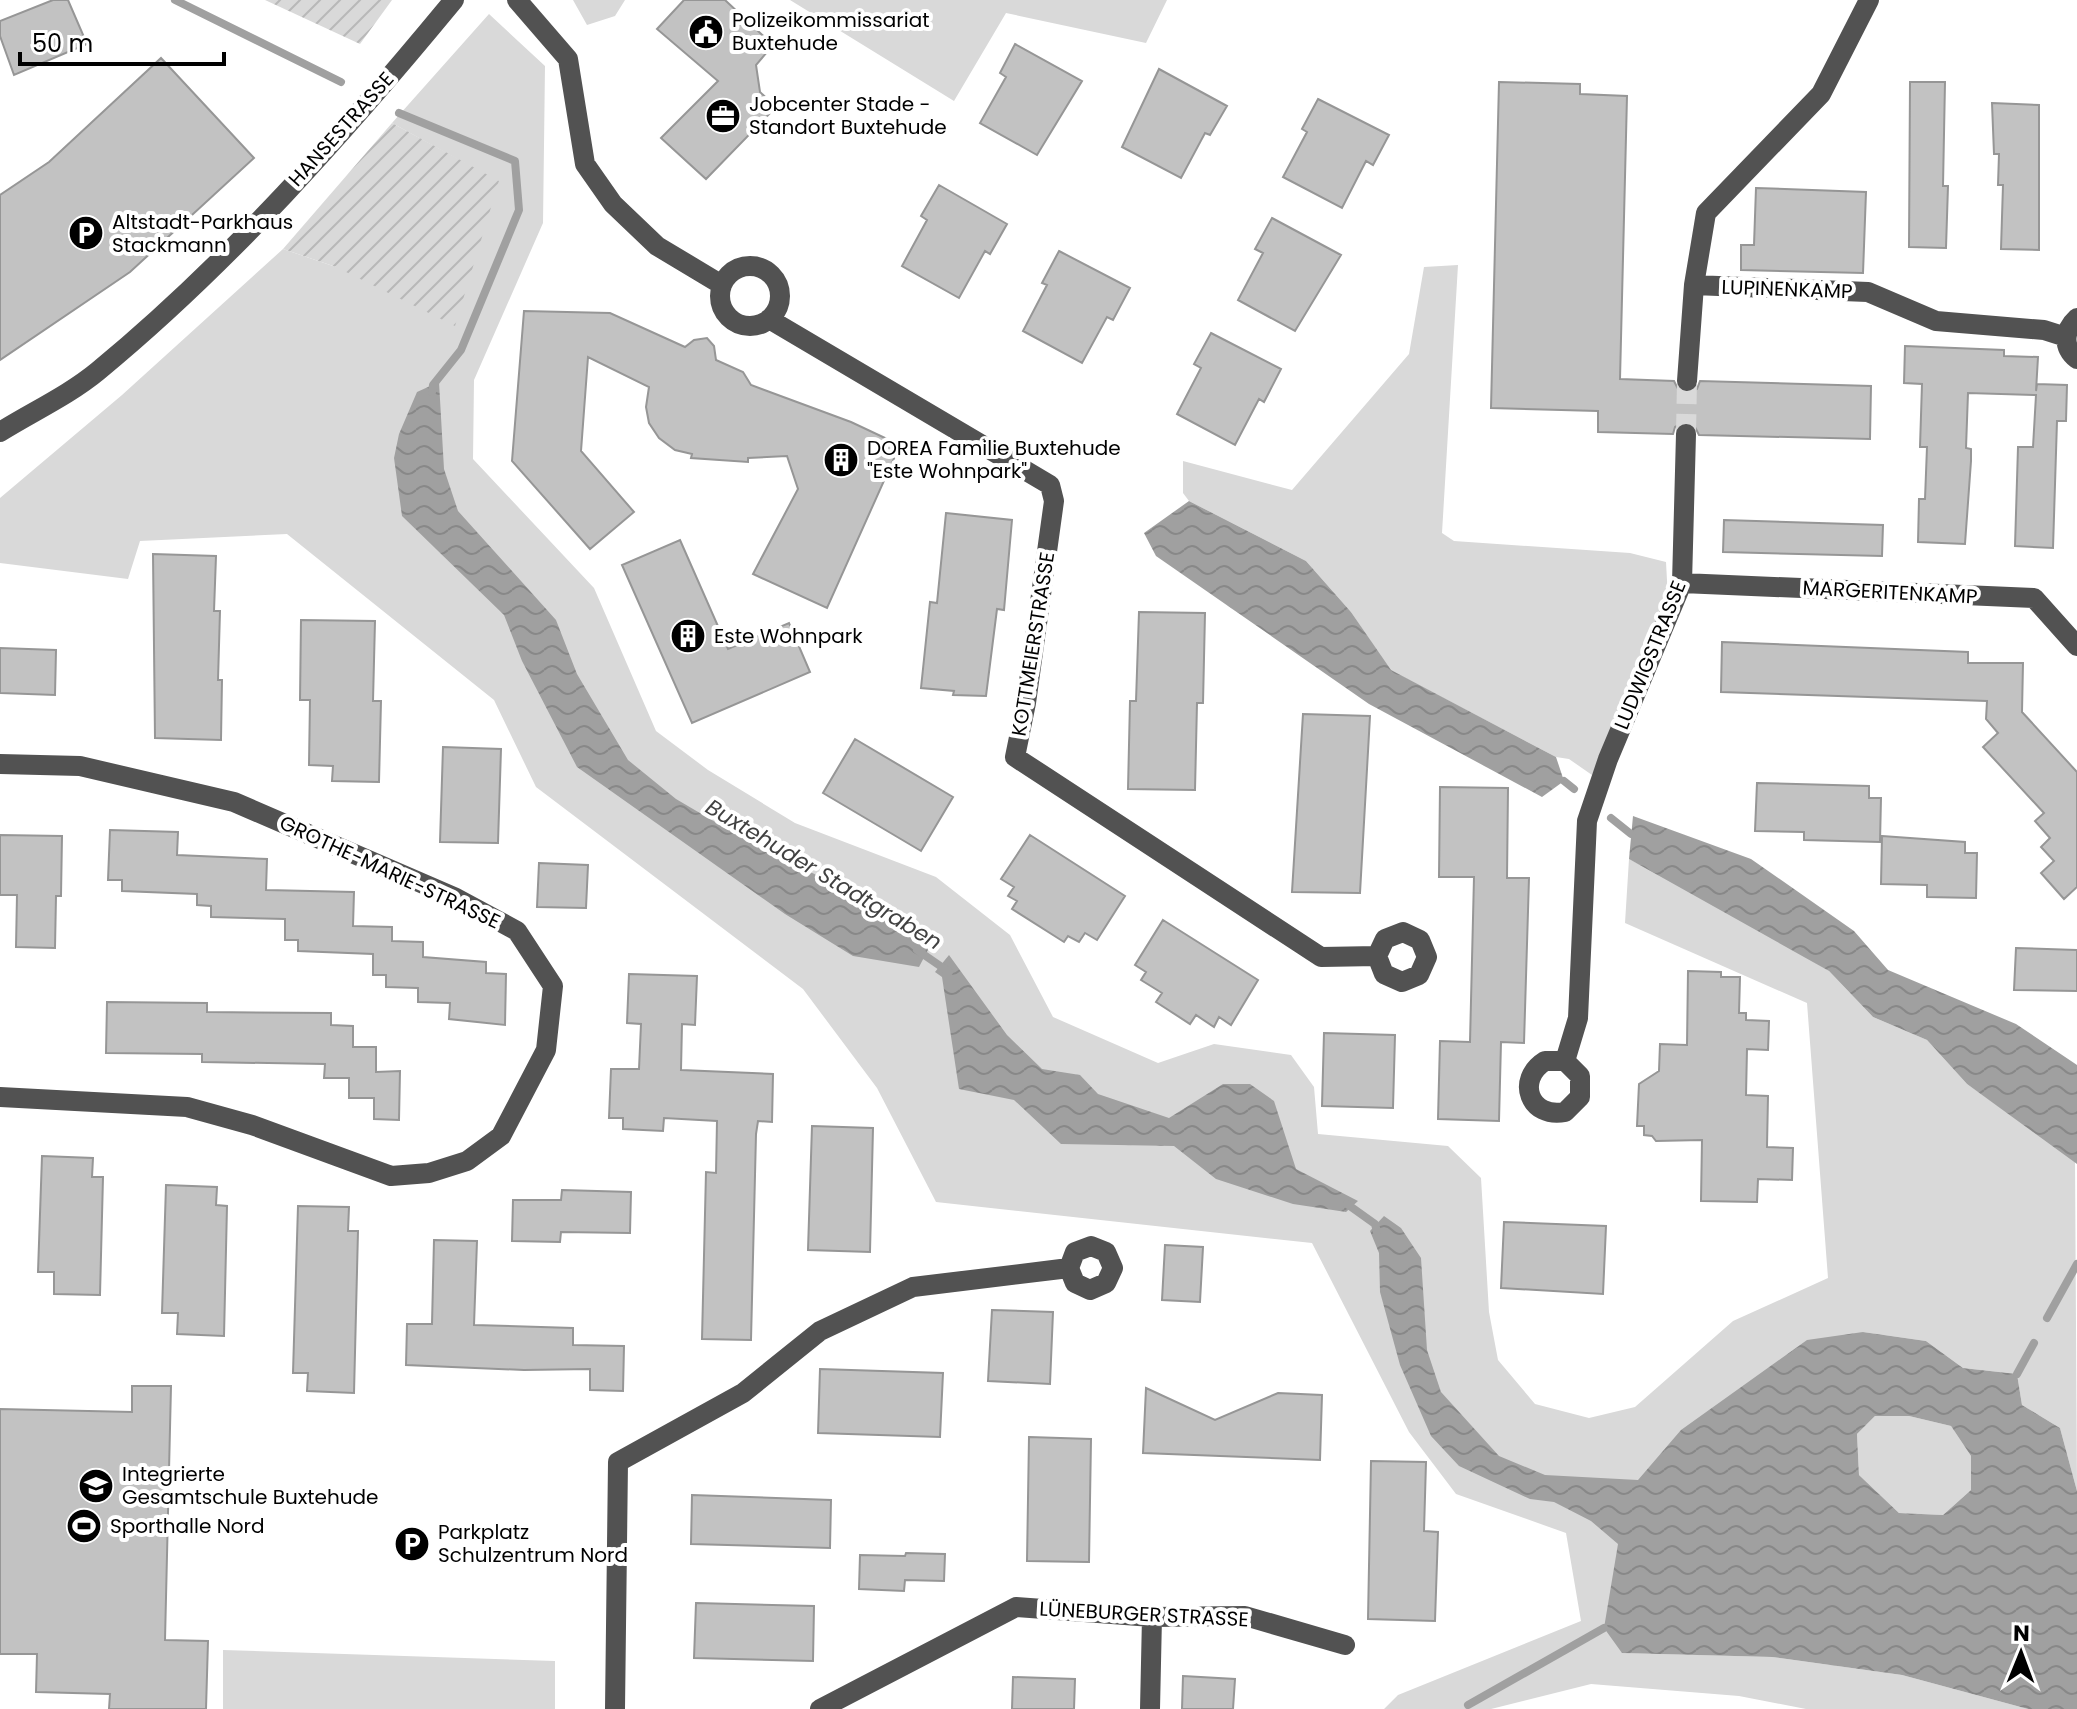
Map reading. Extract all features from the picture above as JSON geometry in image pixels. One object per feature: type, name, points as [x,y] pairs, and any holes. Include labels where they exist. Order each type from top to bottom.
[{"type":"street","name":"HANSESTRASSE","points":[[0,432],[96,373],[208,271],[333,140],[454,0]]},
{"type":"street","points":[[517,0],[568,59],[585,164],[613,204],[657,246],[722,285]]},
{"type":"street","points":[[1687,381],[1694,285],[1706,213],[1821,94],[1869,0]]},
{"type":"street","points":[[741,267],[766,270],[777,281],[781,296],[776,311],[769,319],[750,326],[735,322],[722,305],[722,285],[741,267]]},
{"type":"street","name":"LUPINENKAMP","points":[[1694,285],[1868,292],[1936,321],[2044,330],[2066,337]]},
{"type":"street","points":[[2077,318],[2066,337],[2067,347],[2077,359]]},
{"type":"street","name":"KOTTMEIERSTRASSE","points":[[769,319],[1050,485],[1054,501],[1026,703],[1015,757],[1321,957],[1377,956]]},
{"type":"street","name":"LUDWIGSTRASSE","points":[[1565,1061],[1578,1018],[1587,821],[1608,759],[1682,583],[1686,434]]},
{"type":"street","name":"MARGERITENKAMP","points":[[1682,583],[2034,598],[2077,646]]},
{"type":"street","name":"GROTHE-MARIE-STRASSE","points":[[0,764],[80,766],[234,802],[456,898],[517,931],[553,986],[546,1050],[501,1136],[467,1161],[429,1173],[391,1176],[252,1125],[187,1107],[0,1097]]},
{"type":"street","points":[[615,1709],[618,1462],[743,1393],[820,1331],[913,1287],[1069,1268]]},
{"type":"street","name":"LÜNEBURGER STRASSE","points":[[820,1709],[1016,1607],[1152,1617],[1245,1616],[1345,1645]]},
{"type":"street","points":[[1150,1709],[1152,1617]]},
{"type":"shaded area","points":[[265,0],[392,0],[360,44]]},
{"type":"shaded area","points":[[573,0],[625,0],[615,16],[587,25]]},
{"type":"shaded area","points":[[790,0],[1167,0],[1146,43],[1006,13],[954,101]]},
{"type":"shaded area","points":[[489,14],[545,66],[543,223],[474,380],[473,459],[594,588],[656,731],[708,770],[795,823],[936,877],[1010,935],[1053,1017],[1158,1063],[1214,1044],[1291,1055],[1314,1087],[1318,1134],[1448,1146],[1481,1178],[1489,1312],[1498,1360],[1535,1404],[1589,1418],[1635,1407],[1733,1321],[1828,1278],[1807,1003],[1625,923],[1629,859],[1718,904],[1829,971],[1873,1017],[1927,1040],[1967,1084],[2075,1160],[2077,1491],[2060,1428],[2022,1405],[2017,1374],[1963,1368],[1926,1341],[1863,1332],[1623,1653],[1772,1657],[1902,1675],[2028,1709],[1806,1709],[1739,1696],[1591,1684],[1491,1709],[1384,1709],[1398,1695],[1581,1621],[1566,1533],[1456,1494],[1409,1432],[1312,1243],[936,1202],[877,1088],[803,989],[536,787],[494,700],[287,534],[140,541],[128,579],[0,563],[0,498],[122,395],[283,249],[336,267],[499,182],[392,123]]},
{"type":"shaded area","points":[[392,123],[499,181],[455,326],[336,267],[283,249]]},
{"type":"shaded area","points":[[1458,265],[1442,533],[1454,541],[1630,553],[1666,562],[1668,599],[1592,775],[1569,759],[1556,757],[1390,670],[1351,612],[1306,561],[1189,501],[1183,493],[1183,461],[1292,490],[1409,354],[1424,267]]},
{"type":"shaded area","points":[[1875,1416],[1909,1416],[1951,1426],[1971,1456],[1971,1490],[1943,1515],[1899,1513],[1859,1475],[1857,1434]]},
{"type":"shaded area","points":[[223,1650],[555,1661],[555,1709],[223,1709]]},
{"type":"water","points":[[439,382],[444,469],[458,511],[556,620],[577,674],[628,760],[676,799],[763,850],[913,920],[930,946],[919,967],[853,956],[785,914],[577,767],[522,661],[504,615],[402,516],[394,458],[399,434],[417,392]]},
{"type":"water","points":[[1189,501],[1306,561],[1351,612],[1391,670],[1556,757],[1564,781],[1542,797],[1369,704],[1156,556],[1144,533]]},
{"type":"water","points":[[1633,816],[1751,859],[1854,931],[1888,970],[2016,1024],[2077,1065],[2077,1164],[1967,1084],[1927,1040],[1873,1017],[1829,971],[1629,859]]},
{"type":"water","points":[[949,955],[1007,1035],[1042,1069],[1080,1075],[1098,1094],[1169,1118],[1223,1084],[1250,1084],[1274,1101],[1296,1169],[1358,1201],[1346,1212],[1293,1204],[1216,1179],[1174,1146],[1061,1144],[1014,1100],[959,1089],[942,977],[935,972]]},
{"type":"water","points":[[1384,1216],[1401,1228],[1421,1258],[1427,1350],[1441,1392],[1499,1456],[1545,1475],[1638,1480],[1681,1430],[1807,1340],[1863,1332],[1926,1341],[1963,1368],[2017,1374],[2022,1405],[2060,1428],[2077,1491],[2077,1709],[2028,1709],[1902,1675],[1772,1657],[1622,1653],[1604,1628],[1618,1544],[1591,1521],[1554,1502],[1530,1499],[1459,1466],[1431,1436],[1400,1365],[1380,1292],[1379,1253],[1370,1231]],"holes":[[[1875,1416],[1909,1416],[1951,1426],[1971,1456],[1971,1490],[1943,1515],[1899,1513],[1859,1475],[1857,1434]]]},
{"type":"building","points":[[53,0],[68,0],[87,44],[14,75],[0,36],[0,21]]},
{"type":"building","points":[[684,0],[725,0],[773,45],[756,65],[760,92],[776,107],[706,179],[661,138],[718,81],[657,29]]},
{"type":"building","points":[[1015,44],[1082,81],[1037,155],[980,123],[1006,77],[1000,73]]},
{"type":"building","name":"Altstadt-Parkhaus Stackmann","points":[[161,58],[254,158],[130,272],[0,360],[0,195],[49,162]]},
{"type":"building","points":[[1159,69],[1227,106],[1210,135],[1205,133],[1181,178],[1122,147]]},
{"type":"building","points":[[1499,82],[1580,84],[1580,94],[1627,96],[1620,379],[1674,381],[1679,391],[1687,394],[1697,389],[1700,381],[1871,386],[1870,439],[1699,435],[1693,423],[1686,421],[1675,427],[1673,434],[1598,432],[1598,411],[1491,408]]},
{"type":"building","points":[[1910,82],[1945,82],[1943,186],[1948,186],[1946,248],[1909,247]]},
{"type":"building","points":[[1318,99],[1389,135],[1373,165],[1366,161],[1342,208],[1283,177],[1307,132],[1302,129]]},
{"type":"building","points":[[1992,103],[2039,105],[2039,250],[2001,249],[2003,185],[1998,185],[1999,154],[1994,154]]},
{"type":"building","points":[[939,185],[1007,224],[990,254],[985,251],[959,298],[902,266],[927,220],[921,216]]},
{"type":"building","points":[[1756,188],[1866,192],[1863,273],[1741,270],[1741,245],[1754,245]]},
{"type":"building","points":[[1272,218],[1341,255],[1295,331],[1238,300],[1263,253],[1255,249]]},
{"type":"building","points":[[1059,251],[1130,288],[1113,320],[1107,317],[1082,363],[1023,331],[1047,285],[1042,283]]},
{"type":"building","name":"DOREA Familie Buxtehude \"Este Wohnpark\"","points":[[524,311],[610,313],[685,347],[694,340],[707,338],[714,346],[716,360],[743,372],[751,385],[851,422],[900,445],[827,608],[753,574],[798,489],[787,456],[748,458],[748,462],[691,458],[692,454],[675,450],[659,438],[649,423],[646,407],[649,387],[588,357],[581,451],[634,512],[590,549],[512,461]]},
{"type":"building","points":[[1211,333],[1281,369],[1264,402],[1259,399],[1235,445],[1177,414],[1201,368],[1194,364]]},
{"type":"building","points":[[1905,346],[2004,350],[2004,356],[2038,357],[2036,391],[2037,384],[2067,385],[2066,421],[2057,421],[2053,548],[2015,546],[2018,447],[2033,447],[2036,395],[1968,393],[1966,448],[1971,449],[1971,461],[1965,544],[1918,542],[1919,499],[1925,499],[1927,447],[1920,447],[1922,384],[1904,383]]},
{"type":"building","points":[[946,513],[1012,520],[1004,610],[997,609],[986,696],[953,695],[954,691],[921,688],[930,602],[937,603]]},
{"type":"building","points":[[1724,520],[1883,525],[1882,556],[1723,552]]},
{"type":"building","name":"Este Wohnpark","points":[[680,540],[728,649],[789,623],[810,672],[692,723],[622,565]]},
{"type":"building","points":[[153,554],[216,556],[214,611],[220,611],[218,680],[222,680],[221,740],[155,738]]},
{"type":"building","points":[[1139,612],[1205,613],[1203,703],[1197,703],[1195,790],[1128,789],[1130,701],[1136,701]]},
{"type":"building","points":[[301,620],[375,621],[373,701],[381,701],[379,782],[332,781],[333,766],[309,765],[310,700],[300,700]]},
{"type":"building","points":[[1722,642],[1968,652],[1968,663],[2023,663],[2022,712],[2077,772],[2077,887],[2064,899],[2041,873],[2054,861],[2041,847],[2050,838],[2035,821],[2044,813],[1983,747],[1998,733],[1986,719],[1987,701],[1721,692]]},
{"type":"building","points":[[0,648],[56,650],[55,695],[0,693]]},
{"type":"building","points":[[1303,714],[1370,716],[1360,893],[1292,892]]},
{"type":"building","points":[[855,739],[953,797],[921,851],[823,793]]},
{"type":"building","points":[[443,747],[501,749],[498,843],[440,842]]},
{"type":"building","points":[[1757,783],[1869,786],[1869,798],[1881,798],[1880,842],[1804,840],[1804,832],[1755,831]]},
{"type":"building","points":[[1440,787],[1508,788],[1507,878],[1529,878],[1524,1043],[1501,1042],[1499,1121],[1438,1119],[1440,1041],[1470,1042],[1474,877],[1439,877]]},
{"type":"building","points":[[110,830],[178,832],[177,855],[267,859],[266,890],[354,892],[353,926],[392,927],[392,941],[423,942],[423,957],[486,962],[486,973],[506,974],[505,1025],[449,1019],[450,1003],[418,1002],[418,988],[386,987],[386,975],[373,975],[373,954],[298,951],[298,940],[285,940],[285,919],[211,917],[211,906],[197,905],[197,894],[122,891],[122,880],[108,880]]},
{"type":"building","points":[[0,835],[62,836],[61,896],[56,896],[55,948],[16,947],[17,895],[0,895]]},
{"type":"building","points":[[1030,835],[1125,896],[1097,940],[1085,933],[1079,942],[1068,936],[1064,942],[1012,909],[1017,901],[1008,896],[1014,887],[1001,879]]},
{"type":"building","points":[[1882,836],[1965,842],[1965,853],[1977,853],[1976,898],[1927,897],[1927,885],[1881,884]]},
{"type":"building","points":[[539,863],[588,865],[586,908],[537,907]]},
{"type":"building","points":[[1163,920],[1258,980],[1231,1025],[1219,1017],[1214,1027],[1196,1015],[1190,1024],[1156,1002],[1162,993],[1141,980],[1146,972],[1135,965]]},
{"type":"building","points":[[2016,948],[2077,950],[2077,991],[2014,990]]},
{"type":"building","points":[[1688,971],[1721,972],[1721,977],[1740,977],[1739,1013],[1746,1013],[1746,1020],[1769,1021],[1768,1050],[1747,1049],[1746,1095],[1768,1096],[1767,1147],[1793,1148],[1792,1180],[1758,1179],[1757,1202],[1701,1201],[1702,1140],[1656,1141],[1652,1136],[1644,1135],[1644,1126],[1637,1126],[1639,1084],[1659,1071],[1660,1044],[1687,1045]]},
{"type":"building","points":[[629,974],[697,976],[695,1025],[682,1024],[681,1070],[773,1074],[772,1122],[758,1121],[756,1134],[751,1340],[702,1339],[706,1172],[716,1173],[717,1121],[664,1118],[663,1131],[623,1129],[623,1118],[609,1118],[611,1069],[639,1069],[641,1024],[627,1023]]},
{"type":"building","points":[[107,1002],[207,1003],[207,1012],[331,1013],[331,1025],[353,1026],[353,1047],[376,1047],[376,1072],[400,1071],[399,1120],[374,1119],[374,1098],[349,1098],[349,1078],[324,1078],[325,1064],[202,1062],[202,1054],[106,1053]]},
{"type":"building","points":[[1324,1033],[1395,1035],[1393,1108],[1322,1106]]},
{"type":"building","points":[[812,1126],[873,1128],[870,1252],[808,1250]]},
{"type":"building","points":[[42,1156],[93,1158],[92,1177],[103,1177],[100,1295],[54,1294],[54,1272],[38,1272]]},
{"type":"building","points":[[166,1185],[217,1187],[216,1205],[227,1206],[224,1336],[177,1334],[178,1313],[162,1313]]},
{"type":"building","points":[[562,1190],[631,1192],[630,1233],[561,1232],[560,1242],[512,1241],[513,1200],[561,1200]]},
{"type":"building","points":[[298,1206],[349,1207],[348,1231],[358,1231],[354,1393],[307,1391],[308,1373],[293,1373]]},
{"type":"building","points":[[1504,1222],[1606,1226],[1603,1294],[1501,1288]]},
{"type":"building","points":[[434,1240],[477,1241],[474,1325],[573,1328],[573,1345],[624,1346],[623,1391],[590,1390],[590,1369],[524,1370],[406,1365],[407,1324],[432,1324]]},
{"type":"building","points":[[1165,1245],[1203,1247],[1200,1302],[1162,1300]]},
{"type":"building","points":[[992,1310],[1053,1312],[1050,1384],[988,1381]]},
{"type":"building","points":[[820,1369],[943,1373],[940,1437],[818,1433]]},
{"type":"building","name":"Integrierte Gesamtschule Buxtehude","points":[[132,1386],[171,1386],[165,1640],[208,1641],[206,1709],[109,1709],[110,1694],[36,1692],[37,1654],[0,1654],[0,1409],[132,1412]]},
{"type":"building","points":[[1146,1388],[1215,1420],[1278,1393],[1322,1395],[1320,1460],[1143,1453]]},
{"type":"building","points":[[1029,1437],[1091,1439],[1089,1562],[1027,1561]]},
{"type":"building","points":[[1371,1461],[1426,1462],[1424,1531],[1438,1532],[1435,1621],[1368,1619]]},
{"type":"building","points":[[692,1495],[831,1500],[830,1548],[691,1544]]},
{"type":"building","points":[[906,1553],[945,1554],[944,1581],[905,1580],[904,1591],[859,1589],[860,1555],[905,1556]]},
{"type":"building","points":[[696,1603],[814,1606],[813,1661],[694,1658]]},
{"type":"building","points":[[1183,1676],[1235,1679],[1233,1709],[1182,1709]]},
{"type":"building","points":[[1013,1677],[1075,1679],[1074,1709],[1012,1709]]},
{"type":"waterway","name":"Buxtehuder Stadtgraben","points":[[175,0],[341,82]]},
{"type":"waterway","name":"Buxtehuder Stadtgraben","points":[[399,113],[515,161],[519,210],[461,350],[433,385],[432,392]]},
{"type":"waterway","points":[[1564,781],[1574,789]]},
{"type":"waterway","points":[[1611,818],[1631,834]]},
{"type":"waterway","name":"Buxtehuder Stadtgraben","points":[[917,950],[949,972]]},
{"type":"waterway","name":"Buxtehuder Stadtgraben","points":[[1347,1204],[1375,1224],[1377,1232]]},
{"type":"waterway","points":[[2047,1318],[2077,1264]]},
{"type":"waterway","points":[[2017,1374],[2034,1343]]},
{"type":"waterway","points":[[1468,1705],[1604,1628]]},
{"type":"tunnel","points":[[1686,434],[1687,381]]},
{"type":"place","name":"Polizeikommissariat Buxtehude","points":[[706,32]]},
{"type":"place","name":"Jobcenter Stade - Standort Buxtehude","points":[[723,116]]},
{"type":"place","name":"Altstadt-Parkhaus Stackmann","points":[[86,233]]},
{"type":"place","name":"DOREA Familie Buxtehude \"Este Wohnpark\"","points":[[841,460]]},
{"type":"place","name":"Este Wohnpark","points":[[688,636]]},
{"type":"place","name":"Integrierte Gesamtschule Buxtehude","points":[[96,1486]]},
{"type":"place","name":"Sporthalle Nord","points":[[84,1526]]},
{"type":"place","name":"Parkplatz Schulzentrum Nord","points":[[412,1544]]}]
